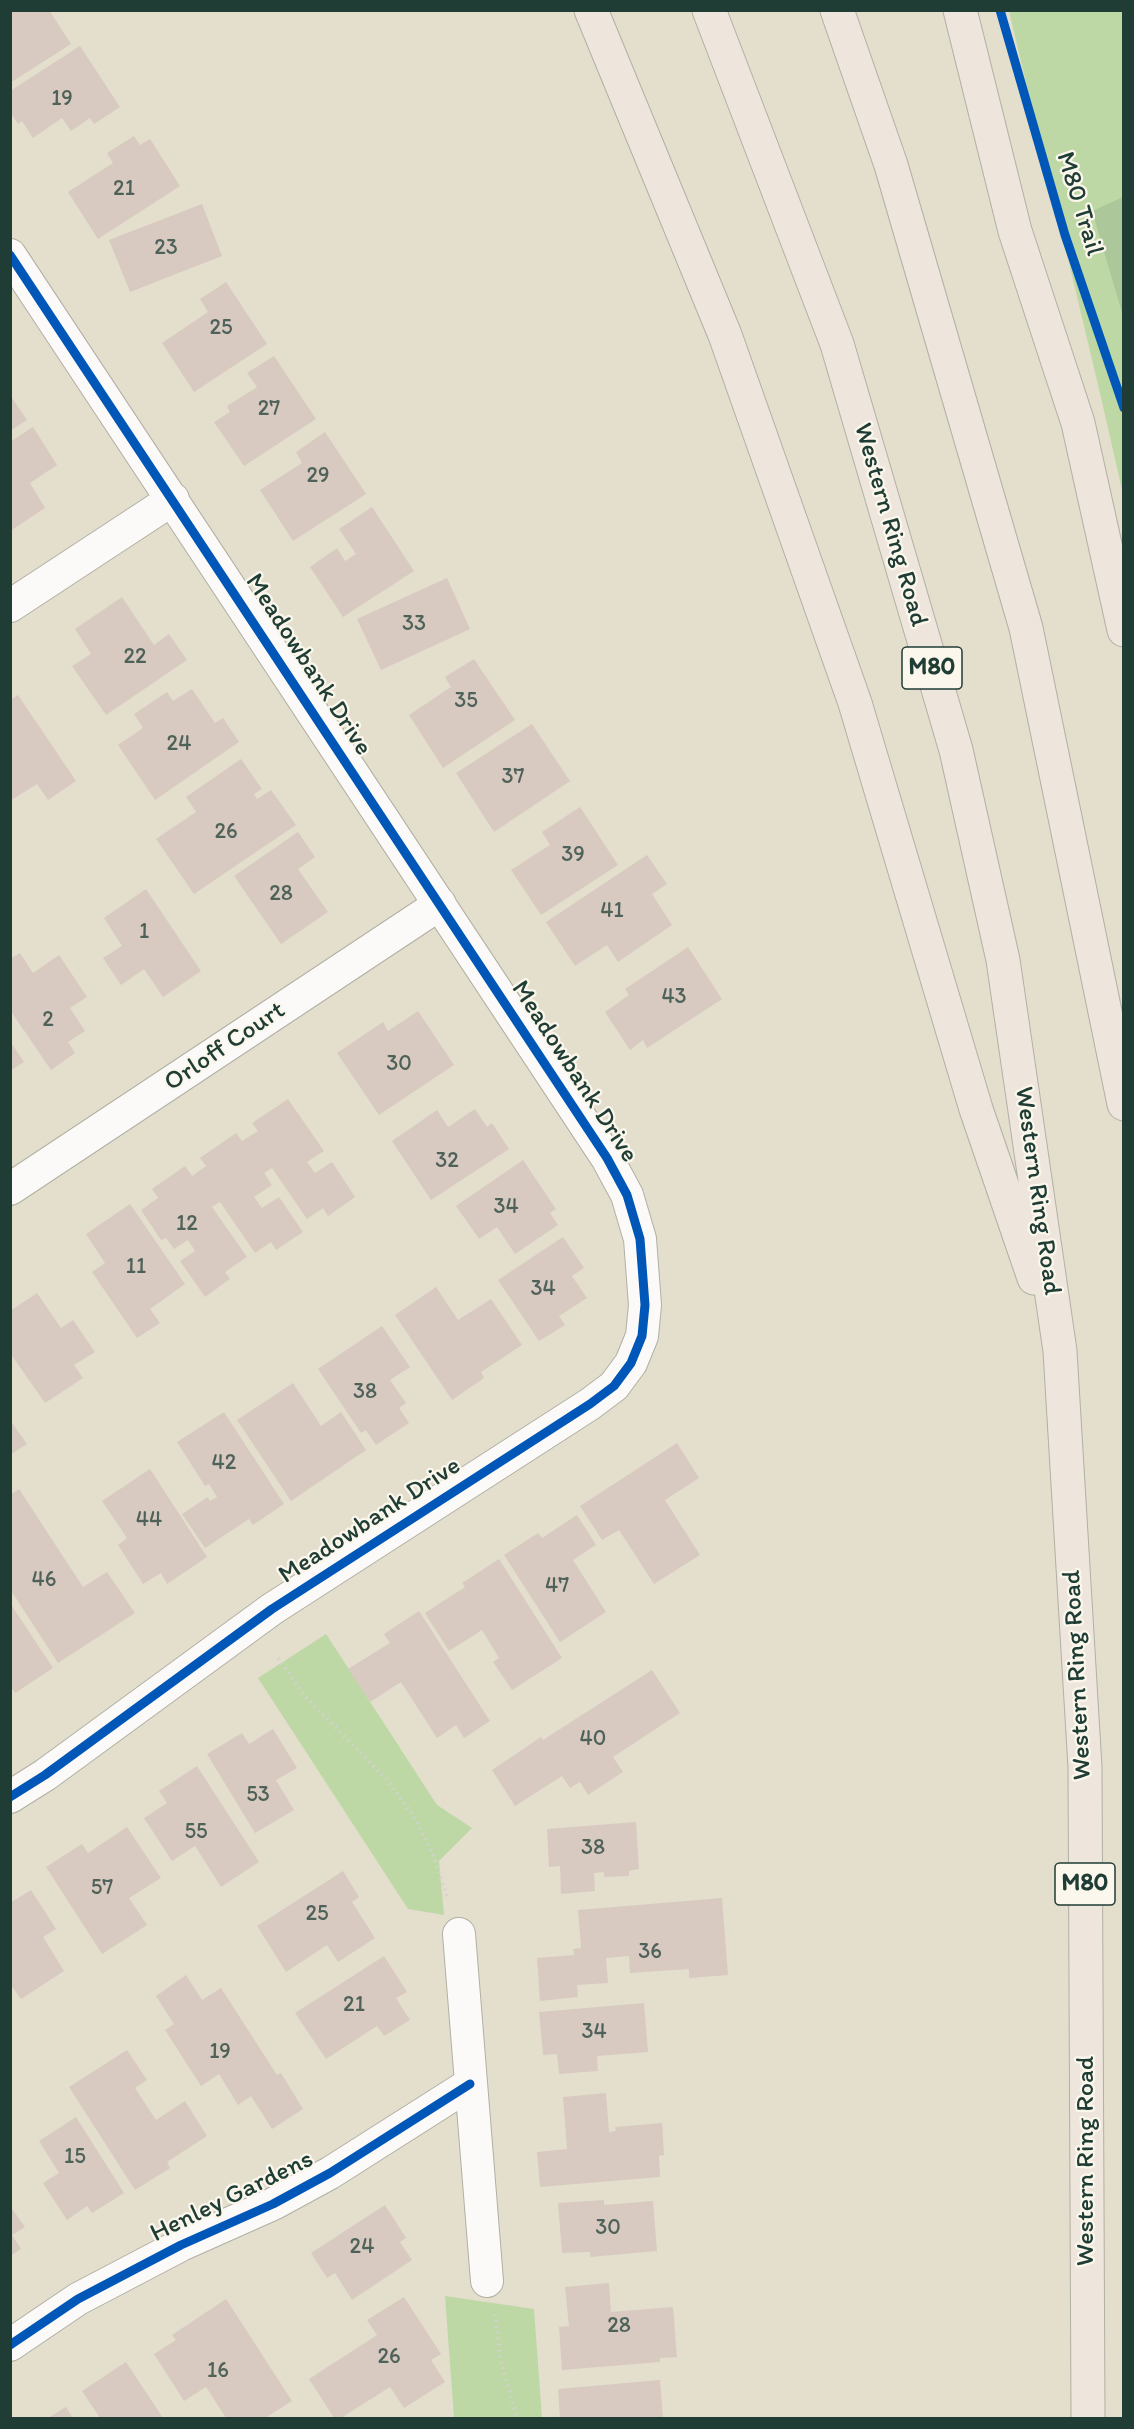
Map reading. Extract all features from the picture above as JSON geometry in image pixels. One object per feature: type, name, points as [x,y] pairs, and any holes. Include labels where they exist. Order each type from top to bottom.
[{"type":"highway","points":[[591,10],[725,335],[835,647],[858,714],[976,1109],[1060,1351]]},
{"type":"highway","name":"Western Ring Road","points":[[709,10],[837,344],[956,750],[1003,960],[1060,1351],[1085,1767],[1088,2418]]},
{"type":"highway","points":[[837,10],[891,165],[1026,628],[1124,1104]]},
{"type":"highway","points":[[960,10],[1015,231],[1077,423],[1124,630]]},
{"type":"street","name":"Meadowbank Drive","points":[[10,255],[607,1158],[627,1195],[640,1239],[645,1305],[642,1336],[631,1363],[614,1386],[590,1404],[272,1609],[45,1775],[10,1797]]},
{"type":"street","points":[[10,606],[173,499]]},
{"type":"street","name":"Orloff Court","points":[[10,1189],[440,904]]},
{"type":"street","points":[[459,1934],[487,2281]]},
{"type":"street","name":"Henley Gardens","points":[[10,2345],[88,2294],[181,2245],[273,2204],[330,2173],[470,2084]]},
{"type":"path","points":[[278,1658],[306,1697],[386,1779],[414,1817],[432,1852],[459,1934]]},
{"type":"path","points":[[487,2281],[494,2306],[501,2361],[517,2418]]},
{"type":"green space","points":[[1009,11],[1123,11],[1123,494],[1099,389]]},
{"type":"green space","points":[[1123,197],[1123,316],[1092,211]]},
{"type":"green space","points":[[326,1634],[437,1805],[472,1828],[439,1861],[444,1915],[408,1909],[258,1678]]},
{"type":"green space","points":[[445,2296],[534,2309],[542,2418],[454,2418]]},
{"type":"building","points":[[10,10],[49,10],[71,44],[10,83]]},
{"type":"building","points":[[80,46],[120,107],[94,124],[90,118],[71,131],[62,118],[33,138],[22,121],[18,124],[10,112],[10,91]]},
{"type":"building","points":[[134,136],[140,145],[150,139],[180,186],[98,239],[68,192],[113,163],[107,153]]},
{"type":"building","points":[[202,204],[222,256],[130,292],[109,240]]},
{"type":"building","points":[[226,282],[267,344],[194,392],[162,343],[208,312],[200,299]]},
{"type":"building","points":[[274,356],[316,419],[244,466],[214,422],[230,412],[227,406],[257,387],[247,373]]},
{"type":"building","points":[[10,395],[27,420],[10,431]]},
{"type":"building","points":[[33,427],[57,465],[30,483],[45,508],[10,531],[10,442]]},
{"type":"building","points":[[325,432],[366,494],[293,541],[260,490],[302,463],[296,452]]},
{"type":"building","points":[[372,507],[414,571],[343,617],[310,567],[337,548],[345,561],[356,554],[339,529]]},
{"type":"building","points":[[447,578],[470,629],[381,670],[357,619]]},
{"type":"building","points":[[122,597],[154,645],[169,634],[187,660],[106,715],[72,666],[91,654],[75,629]]},
{"type":"building","points":[[474,659],[515,720],[443,768],[409,715],[451,687],[445,677]]},
{"type":"building","points":[[192,689],[215,723],[223,718],[239,742],[155,800],[118,745],[143,728],[134,714],[167,692],[173,701]]},
{"type":"building","points":[[18,695],[76,781],[48,800],[37,784],[10,801],[10,700]]},
{"type":"building","points":[[532,724],[570,781],[494,832],[456,773]]},
{"type":"building","points":[[241,759],[262,789],[254,794],[257,799],[271,790],[296,825],[194,894],[156,839],[196,812],[186,797]]},
{"type":"building","points":[[580,807],[618,865],[541,915],[511,870],[550,845],[542,832]]},
{"type":"building","points":[[298,832],[315,857],[298,869],[328,912],[281,944],[234,876]]},
{"type":"building","points":[[647,855],[667,884],[652,894],[672,925],[618,962],[607,945],[575,966],[546,922]]},
{"type":"building","points":[[146,889],[201,971],[163,997],[144,969],[121,985],[103,958],[122,946],[104,918]]},
{"type":"building","points":[[688,947],[722,999],[647,1048],[643,1040],[630,1050],[605,1012],[629,995],[625,989]]},
{"type":"building","points":[[20,953],[33,973],[59,955],[87,997],[70,1008],[85,1031],[68,1042],[75,1053],[51,1070],[10,1010],[10,959]]},
{"type":"building","points":[[418,1011],[454,1065],[379,1115],[337,1053],[383,1022],[388,1031]]},
{"type":"building","points":[[10,1041],[24,1062],[10,1071]]},
{"type":"building","points":[[288,1099],[324,1151],[307,1162],[315,1173],[332,1162],[355,1197],[328,1216],[323,1208],[307,1219],[272,1168],[264,1173],[272,1185],[254,1197],[262,1208],[279,1197],[303,1232],[276,1250],[271,1242],[255,1253],[220,1202],[212,1207],[247,1257],[225,1272],[230,1279],[205,1297],[180,1261],[195,1251],[188,1240],[174,1249],[166,1238],[161,1240],[141,1210],[158,1198],[152,1189],[185,1166],[192,1176],[206,1166],[200,1158],[236,1133],[242,1141],[258,1131],[252,1123]]},
{"type":"building","points":[[475,1109],[487,1127],[492,1123],[509,1149],[431,1200],[392,1141],[437,1110],[448,1127]]},
{"type":"building","points":[[523,1160],[556,1209],[550,1213],[558,1225],[515,1254],[497,1227],[479,1239],[456,1206]]},
{"type":"building","points":[[130,1204],[185,1284],[150,1309],[160,1323],[137,1338],[92,1272],[105,1263],[86,1234]]},
{"type":"building","points":[[563,1237],[584,1268],[572,1276],[587,1298],[559,1316],[565,1325],[539,1341],[498,1280]]},
{"type":"building","points":[[436,1287],[458,1320],[491,1299],[522,1345],[481,1372],[484,1378],[452,1400],[395,1315]]},
{"type":"building","points":[[37,1293],[61,1328],[73,1320],[95,1352],[74,1365],[83,1378],[45,1403],[10,1353],[10,1311]]},
{"type":"building","points":[[382,1326],[410,1367],[390,1380],[406,1403],[399,1408],[409,1423],[376,1445],[366,1430],[361,1433],[318,1369]]},
{"type":"building","points":[[293,1383],[321,1426],[341,1412],[366,1450],[291,1501],[237,1420]]},
{"type":"building","points":[[224,1412],[284,1504],[253,1525],[249,1519],[205,1548],[182,1514],[208,1497],[210,1501],[217,1497],[209,1484],[205,1486],[177,1442]]},
{"type":"building","points":[[10,1420],[27,1444],[10,1455]]},
{"type":"building","points":[[677,1443],[699,1478],[665,1500],[700,1555],[654,1584],[619,1530],[602,1540],[580,1506]]},
{"type":"building","points":[[150,1469],[207,1557],[167,1584],[161,1573],[143,1584],[118,1545],[127,1538],[102,1501]]},
{"type":"building","points":[[19,1489],[83,1587],[107,1572],[135,1613],[58,1663],[10,1589],[10,1495]]},
{"type":"building","points":[[577,1515],[596,1545],[573,1560],[606,1612],[560,1642],[504,1555],[538,1533],[542,1538]]},
{"type":"building","points":[[499,1559],[562,1658],[512,1690],[493,1662],[499,1658],[482,1630],[449,1651],[425,1613],[465,1587],[462,1583]]},
{"type":"building","points":[[10,1603],[53,1668],[15,1693],[10,1686]]},
{"type":"building","points":[[419,1611],[490,1721],[464,1738],[456,1725],[437,1738],[401,1682],[370,1702],[348,1669],[390,1643],[384,1634]]},
{"type":"building","points":[[652,1670],[680,1713],[613,1757],[623,1772],[588,1795],[580,1782],[570,1788],[562,1776],[515,1806],[492,1770],[541,1737],[543,1740]]},
{"type":"building","points":[[273,1729],[297,1768],[276,1780],[294,1810],[255,1833],[207,1754],[242,1733],[249,1744]]},
{"type":"building","points":[[197,1766],[259,1862],[221,1887],[195,1846],[172,1861],[144,1818],[167,1803],[159,1791]]},
{"type":"building","points":[[636,1822],[639,1869],[629,1871],[629,1876],[604,1877],[604,1872],[594,1873],[595,1891],[561,1894],[560,1866],[549,1867],[547,1829]]},
{"type":"building","points":[[127,1827],[161,1878],[129,1898],[147,1925],[102,1954],[46,1867],[82,1844],[88,1853]]},
{"type":"building","points":[[343,1871],[359,1897],[352,1902],[375,1938],[338,1962],[327,1945],[286,1972],[257,1926]]},
{"type":"building","points":[[31,1890],[56,1929],[43,1937],[64,1971],[21,1999],[10,1984],[10,1903]]},
{"type":"building","points":[[722,1898],[728,1975],[689,1978],[689,1969],[630,1973],[629,1956],[606,1958],[608,1983],[577,1985],[578,1997],[540,2001],[537,1958],[574,1955],[573,1949],[581,1948],[578,1910]]},
{"type":"building","points":[[384,1956],[407,1992],[396,1998],[410,2020],[384,2036],[377,2026],[326,2059],[295,2013]]},
{"type":"building","points":[[186,1975],[202,2000],[221,1988],[277,2075],[281,2073],[303,2109],[272,2129],[251,2096],[238,2105],[219,2074],[201,2086],[165,2030],[174,2024],[156,1996]]},
{"type":"building","points":[[644,2003],[648,2052],[597,2056],[598,2071],[559,2074],[557,2054],[543,2055],[539,2012]]},
{"type":"building","points":[[127,2050],[147,2080],[135,2088],[156,2120],[185,2101],[207,2136],[167,2162],[170,2168],[135,2190],[69,2087]]},
{"type":"building","points":[[606,2093],[609,2132],[616,2131],[615,2127],[662,2123],[664,2155],[659,2156],[660,2177],[540,2187],[537,2152],[567,2149],[563,2097]]},
{"type":"building","points":[[76,2117],[124,2193],[92,2213],[87,2206],[67,2220],[43,2183],[59,2173],[39,2141]]},
{"type":"building","points":[[604,2200],[604,2205],[653,2201],[657,2251],[590,2257],[590,2252],[562,2253],[558,2203]]},
{"type":"building","points":[[385,2205],[406,2238],[400,2242],[412,2260],[352,2300],[335,2273],[327,2278],[311,2253]]},
{"type":"building","points":[[10,2206],[25,2227],[12,2235],[21,2249],[10,2256]]},
{"type":"building","points":[[609,2283],[611,2312],[673,2307],[677,2357],[660,2358],[660,2362],[562,2370],[559,2327],[569,2326],[565,2287]]},
{"type":"building","points":[[404,2297],[441,2354],[431,2360],[445,2382],[404,2408],[390,2387],[341,2418],[334,2418],[309,2379],[377,2335],[367,2320]]},
{"type":"building","points":[[226,2299],[292,2401],[265,2418],[226,2418],[206,2387],[184,2401],[154,2354],[176,2340],[172,2335]]},
{"type":"building","points":[[126,2362],[163,2418],[100,2418],[82,2391]]},
{"type":"building","points":[[660,2380],[663,2418],[560,2418],[558,2389]]},
{"type":"building","points":[[66,2407],[73,2418],[48,2418]]},
{"type":"cycle path","name":"M80 Trail","points":[[1000,10],[1065,235],[1124,408]]},
{"type":"cycle path","points":[[10,255],[607,1158],[627,1195],[640,1239],[645,1305],[642,1336],[631,1363],[614,1386],[590,1404],[272,1609],[45,1775],[10,1797]]},
{"type":"cycle path","points":[[10,2345],[78,2299],[181,2245],[273,2204],[330,2173],[470,2084]]}]
